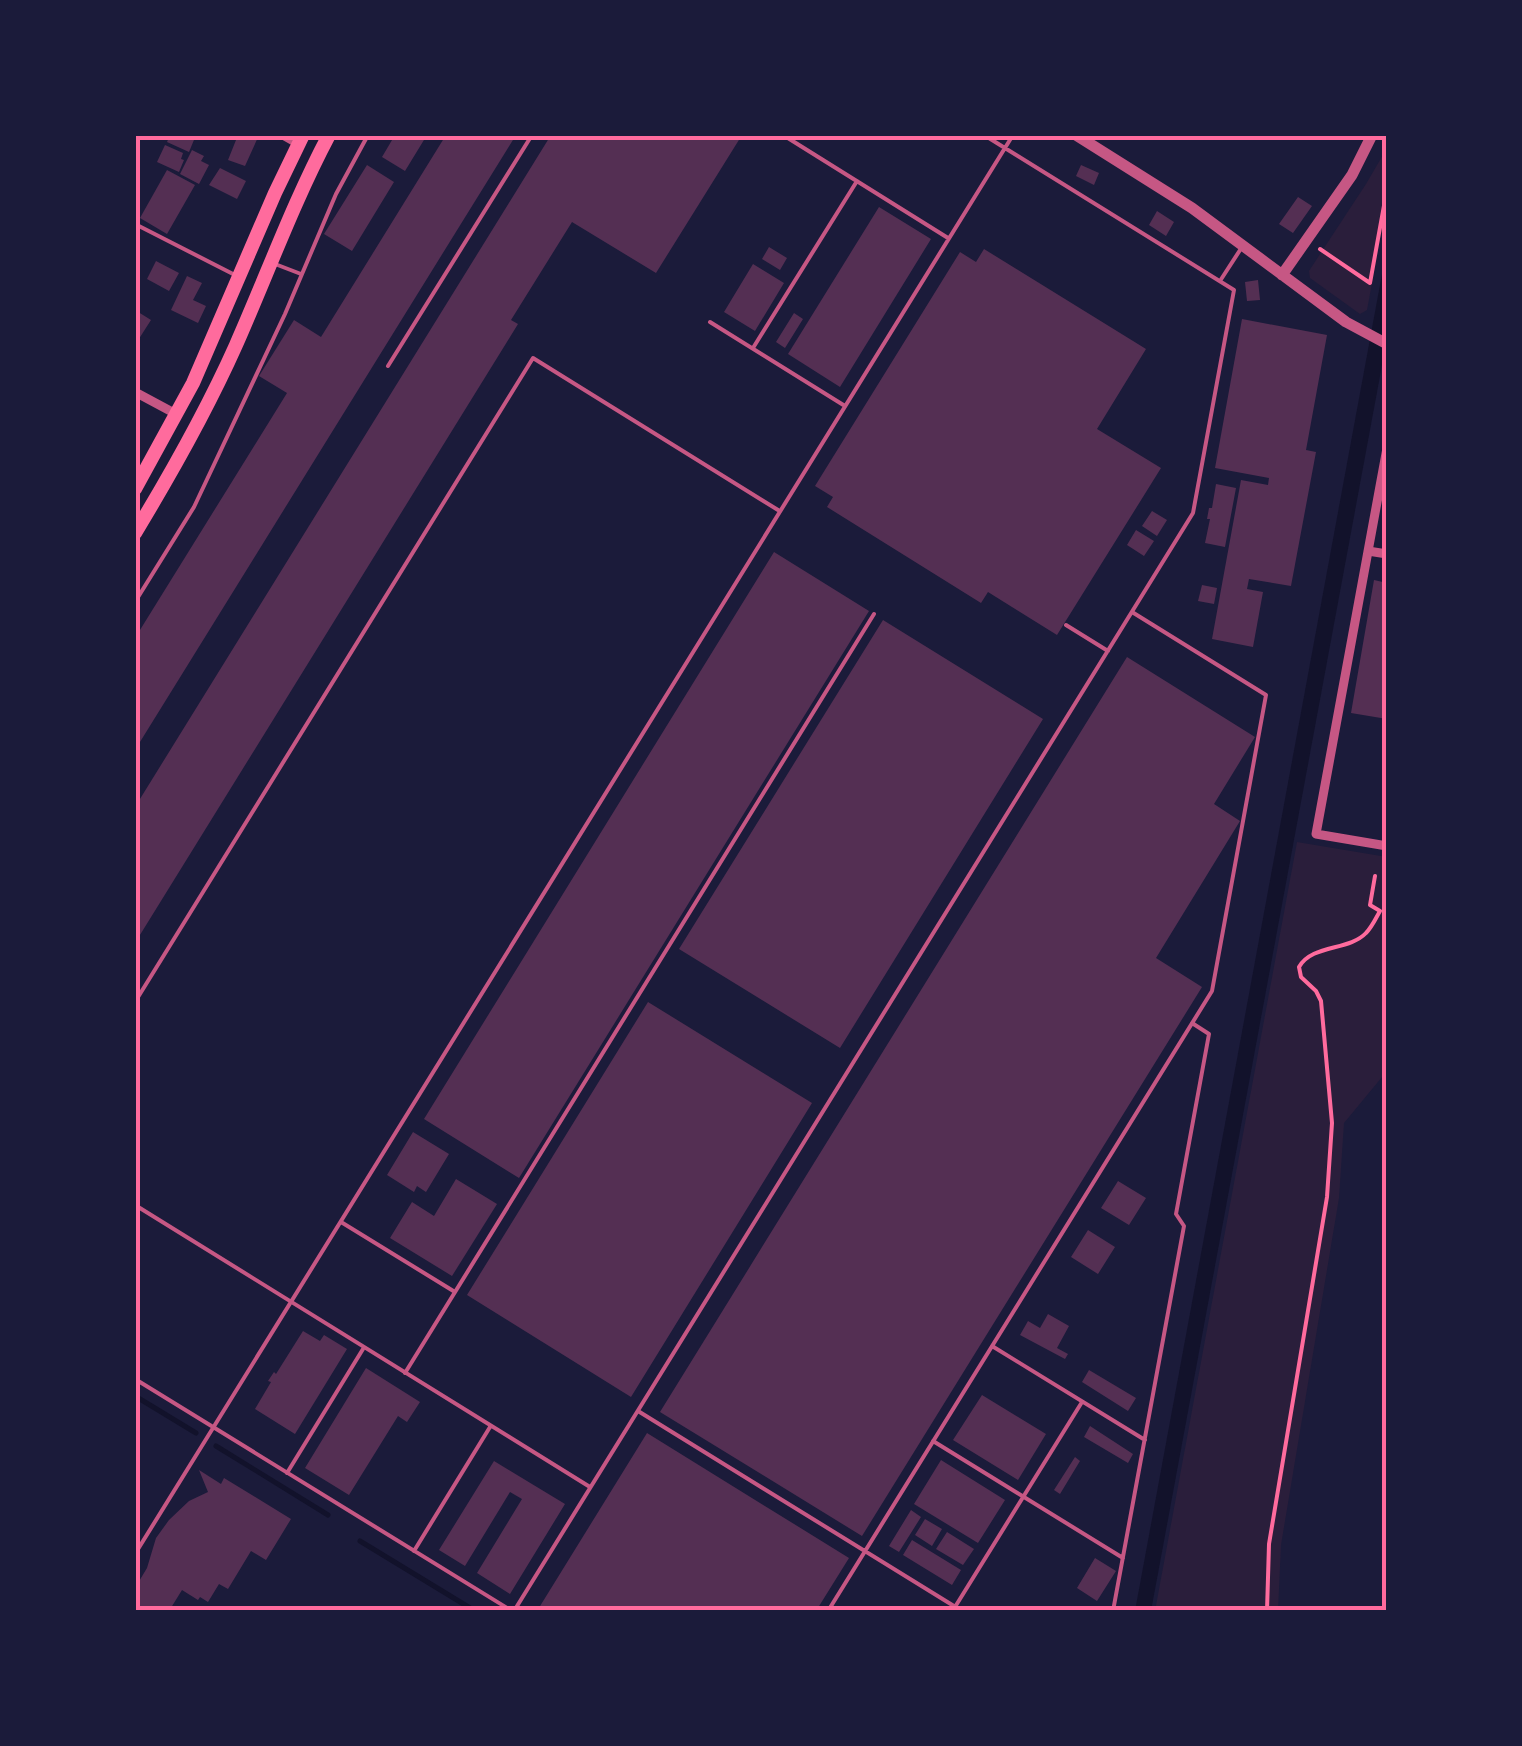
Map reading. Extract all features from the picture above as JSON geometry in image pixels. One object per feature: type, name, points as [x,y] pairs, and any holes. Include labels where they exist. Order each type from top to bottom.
[{"type":"main road","points":[[135,534],[201,419],[296,202],[330,135]]},
{"type":"main road","points":[[135,489],[206,358],[301,139]]},
{"type":"street","points":[[282,135],[301,139]]},
{"type":"street","points":[[1076,135],[1179,199],[1346,322],[1387,344]]},
{"type":"street","points":[[1282,275],[1352,175],[1372,135]]},
{"type":"street","points":[[135,392],[177,415]]},
{"type":"street","points":[[1387,448],[1316,834],[1387,846]]},
{"type":"street","points":[[1368,551],[1387,554]]},
{"type":"lane","points":[[135,602],[194,507],[285,314],[336,194],[368,135]]},
{"type":"lane","points":[[388,366],[532,135]]},
{"type":"lane","points":[[782,135],[949,238]]},
{"type":"lane","points":[[135,1379],[513,1611],[1193,513],[1234,290],[984,135]]},
{"type":"lane","points":[[135,1554],[1013,135]]},
{"type":"lane","points":[[754,348],[857,181]]},
{"type":"lane","points":[[135,224],[240,277]]},
{"type":"lane","points":[[1220,281],[1243,245]]},
{"type":"lane","points":[[270,262],[301,274]]},
{"type":"lane","points":[[710,322],[846,406]]},
{"type":"lane","points":[[135,1002],[533,358],[780,511]]},
{"type":"lane","points":[[828,1611],[1212,991],[1266,695],[1132,612]]},
{"type":"lane","points":[[405,1373],[874,614]]},
{"type":"lane","points":[[1066,625],[1108,651]]},
{"type":"lane","points":[[1114,1611],[1184,1226],[1176,1214],[1209,1034],[1192,1023]]},
{"type":"lane","points":[[135,1205],[590,1487]]},
{"type":"lane","points":[[341,1222],[455,1292]]},
{"type":"lane","points":[[992,1346],[1145,1440]]},
{"type":"lane","points":[[287,1473],[364,1347]]},
{"type":"lane","points":[[955,1607],[1082,1402]]},
{"type":"lane","points":[[638,1410],[962,1611]]},
{"type":"lane","points":[[414,1551],[491,1426]]},
{"type":"lane","points":[[934,1441],[1123,1558]]},
{"type":"path","points":[[1319,248],[1370,282],[1387,189]]},
{"type":"path","points":[[1266,1611],[1269,1544],[1332,1147],[1320,997],[1302,977],[1300,966],[1306,958],[1356,940],[1367,932],[1380,911],[1370,905],[1374,876]]},
{"type":"shaded area","points":[[1387,148],[1387,203],[1367,310],[1360,314],[1310,278],[1309,271]]},
{"type":"shaded area","points":[[1387,247],[1387,335],[1380,376],[1151,1611],[1135,1611]]},
{"type":"shaded area","points":[[1297,842],[1387,857],[1387,1071],[1344,1123],[1339,1198],[1281,1545],[1278,1611],[1155,1611]]},
{"type":"building","points":[[170,135],[196,135],[189,152],[167,142]]},
{"type":"building","points":[[238,135],[259,135],[245,166],[228,160]]},
{"type":"building","points":[[395,135],[427,135],[405,171],[382,157]]},
{"type":"building","points":[[446,135],[516,135],[135,750],[135,638],[287,393],[259,376],[294,320],[321,337]]},
{"type":"building","points":[[551,135],[742,135],[656,273],[572,222],[511,320],[518,324],[135,943],[135,807]]},
{"type":"building","points":[[165,145],[183,153],[179,172],[157,162]]},
{"type":"building","points":[[192,150],[204,156],[201,161],[209,165],[199,184],[180,174]]},
{"type":"building","points":[[367,165],[394,182],[352,251],[324,234]]},
{"type":"building","points":[[1081,165],[1099,173],[1094,185],[1076,176]]},
{"type":"building","points":[[220,168],[246,181],[237,199],[209,185]]},
{"type":"building","points":[[167,170],[195,185],[167,234],[140,218]]},
{"type":"building","points":[[1298,197],[1312,206],[1293,233],[1279,224]]},
{"type":"building","points":[[879,207],[931,239],[840,387],[788,354]]},
{"type":"building","points":[[1157,211],[1174,222],[1166,236],[1149,225]]},
{"type":"building","points":[[769,247],[787,258],[780,270],[762,259]]},
{"type":"building","points":[[984,249],[1146,349],[1097,429],[1161,468],[1057,635],[988,592],[981,603],[827,507],[833,497],[815,486],[960,252],[976,262]]},
{"type":"building","points":[[156,261],[179,273],[169,291],[147,279]]},
{"type":"building","points":[[753,264],[784,283],[755,331],[724,312]]},
{"type":"building","points":[[187,276],[202,283],[193,300],[206,306],[198,323],[171,310]]},
{"type":"building","points":[[1258,280],[1260,300],[1247,301],[1245,282]]},
{"type":"building","points":[[135,310],[151,320],[135,345]]},
{"type":"building","points":[[794,313],[803,319],[785,348],[776,342]]},
{"type":"building","points":[[1242,319],[1327,335],[1306,450],[1316,452],[1291,586],[1249,579],[1247,589],[1263,592],[1253,647],[1212,639],[1241,480],[1268,485],[1269,478],[1215,468]]},
{"type":"building","points":[[1216,484],[1236,488],[1225,547],[1205,543]]},
{"type":"building","points":[[1152,511],[1167,520],[1157,536],[1142,526]]},
{"type":"building","points":[[1136,530],[1154,541],[1144,556],[1127,545]]},
{"type":"building","points":[[774,552],[869,611],[519,1178],[424,1119]]},
{"type":"building","points":[[1374,580],[1387,583],[1387,719],[1351,713]]},
{"type":"building","points":[[1202,585],[1217,588],[1214,604],[1198,601]]},
{"type":"building","points":[[883,620],[1043,719],[840,1048],[679,949]]},
{"type":"building","points":[[1127,657],[1255,737],[1214,804],[1240,821],[1156,958],[1202,987],[862,1536],[660,1412]]},
{"type":"building","points":[[648,1002],[812,1103],[631,1397],[467,1295]]},
{"type":"building","points":[[413,1132],[449,1154],[426,1192],[417,1186],[414,1192],[387,1175]]},
{"type":"building","points":[[456,1179],[497,1204],[452,1276],[390,1238],[412,1202],[434,1216]]},
{"type":"building","points":[[1118,1181],[1146,1198],[1129,1225],[1101,1208]]},
{"type":"building","points":[[1088,1230],[1115,1247],[1098,1274],[1071,1257]]},
{"type":"building","points":[[1048,1314],[1069,1326],[1057,1348],[1068,1354],[1065,1359],[1020,1335],[1028,1321],[1040,1328]]},
{"type":"building","points":[[303,1331],[320,1341],[324,1335],[347,1349],[295,1434],[255,1409],[271,1382],[268,1381]]},
{"type":"building","points":[[366,1368],[420,1402],[407,1422],[398,1416],[349,1495],[305,1468]]},
{"type":"building","points":[[1089,1370],[1136,1398],[1128,1411],[1082,1382]]},
{"type":"building","points":[[982,1395],[1046,1434],[1018,1480],[953,1440]]},
{"type":"building","points":[[1090,1426],[1133,1454],[1128,1463],[1084,1437]]},
{"type":"building","points":[[647,1433],[849,1558],[816,1611],[537,1611]]},
{"type":"building","points":[[1075,1457],[1080,1461],[1060,1494],[1054,1490]]},
{"type":"building","points":[[941,1460],[1005,1500],[978,1543],[914,1504]]},
{"type":"building","points":[[494,1461],[565,1504],[510,1594],[477,1573],[522,1499],[510,1492],[465,1566],[439,1550]]},
{"type":"building","points":[[199,1470],[221,1484],[224,1478],[291,1519],[266,1560],[251,1551],[228,1589],[219,1584],[208,1602],[182,1590],[169,1611],[135,1611],[135,1588],[147,1568],[156,1538],[189,1501],[208,1492]]},
{"type":"building","points":[[911,1510],[921,1517],[899,1552],[889,1546]]},
{"type":"building","points":[[925,1519],[942,1529],[932,1546],[915,1535]]},
{"type":"building","points":[[947,1532],[974,1549],[963,1565],[936,1549]]},
{"type":"building","points":[[912,1540],[961,1570],[952,1585],[903,1555]]},
{"type":"building","points":[[1095,1558],[1116,1571],[1097,1601],[1077,1588]]},
{"type":"waterway","points":[[135,1396],[196,1433]]},
{"type":"waterway","points":[[216,1446],[328,1515]]},
{"type":"waterway","points":[[360,1541],[475,1611]]}]
